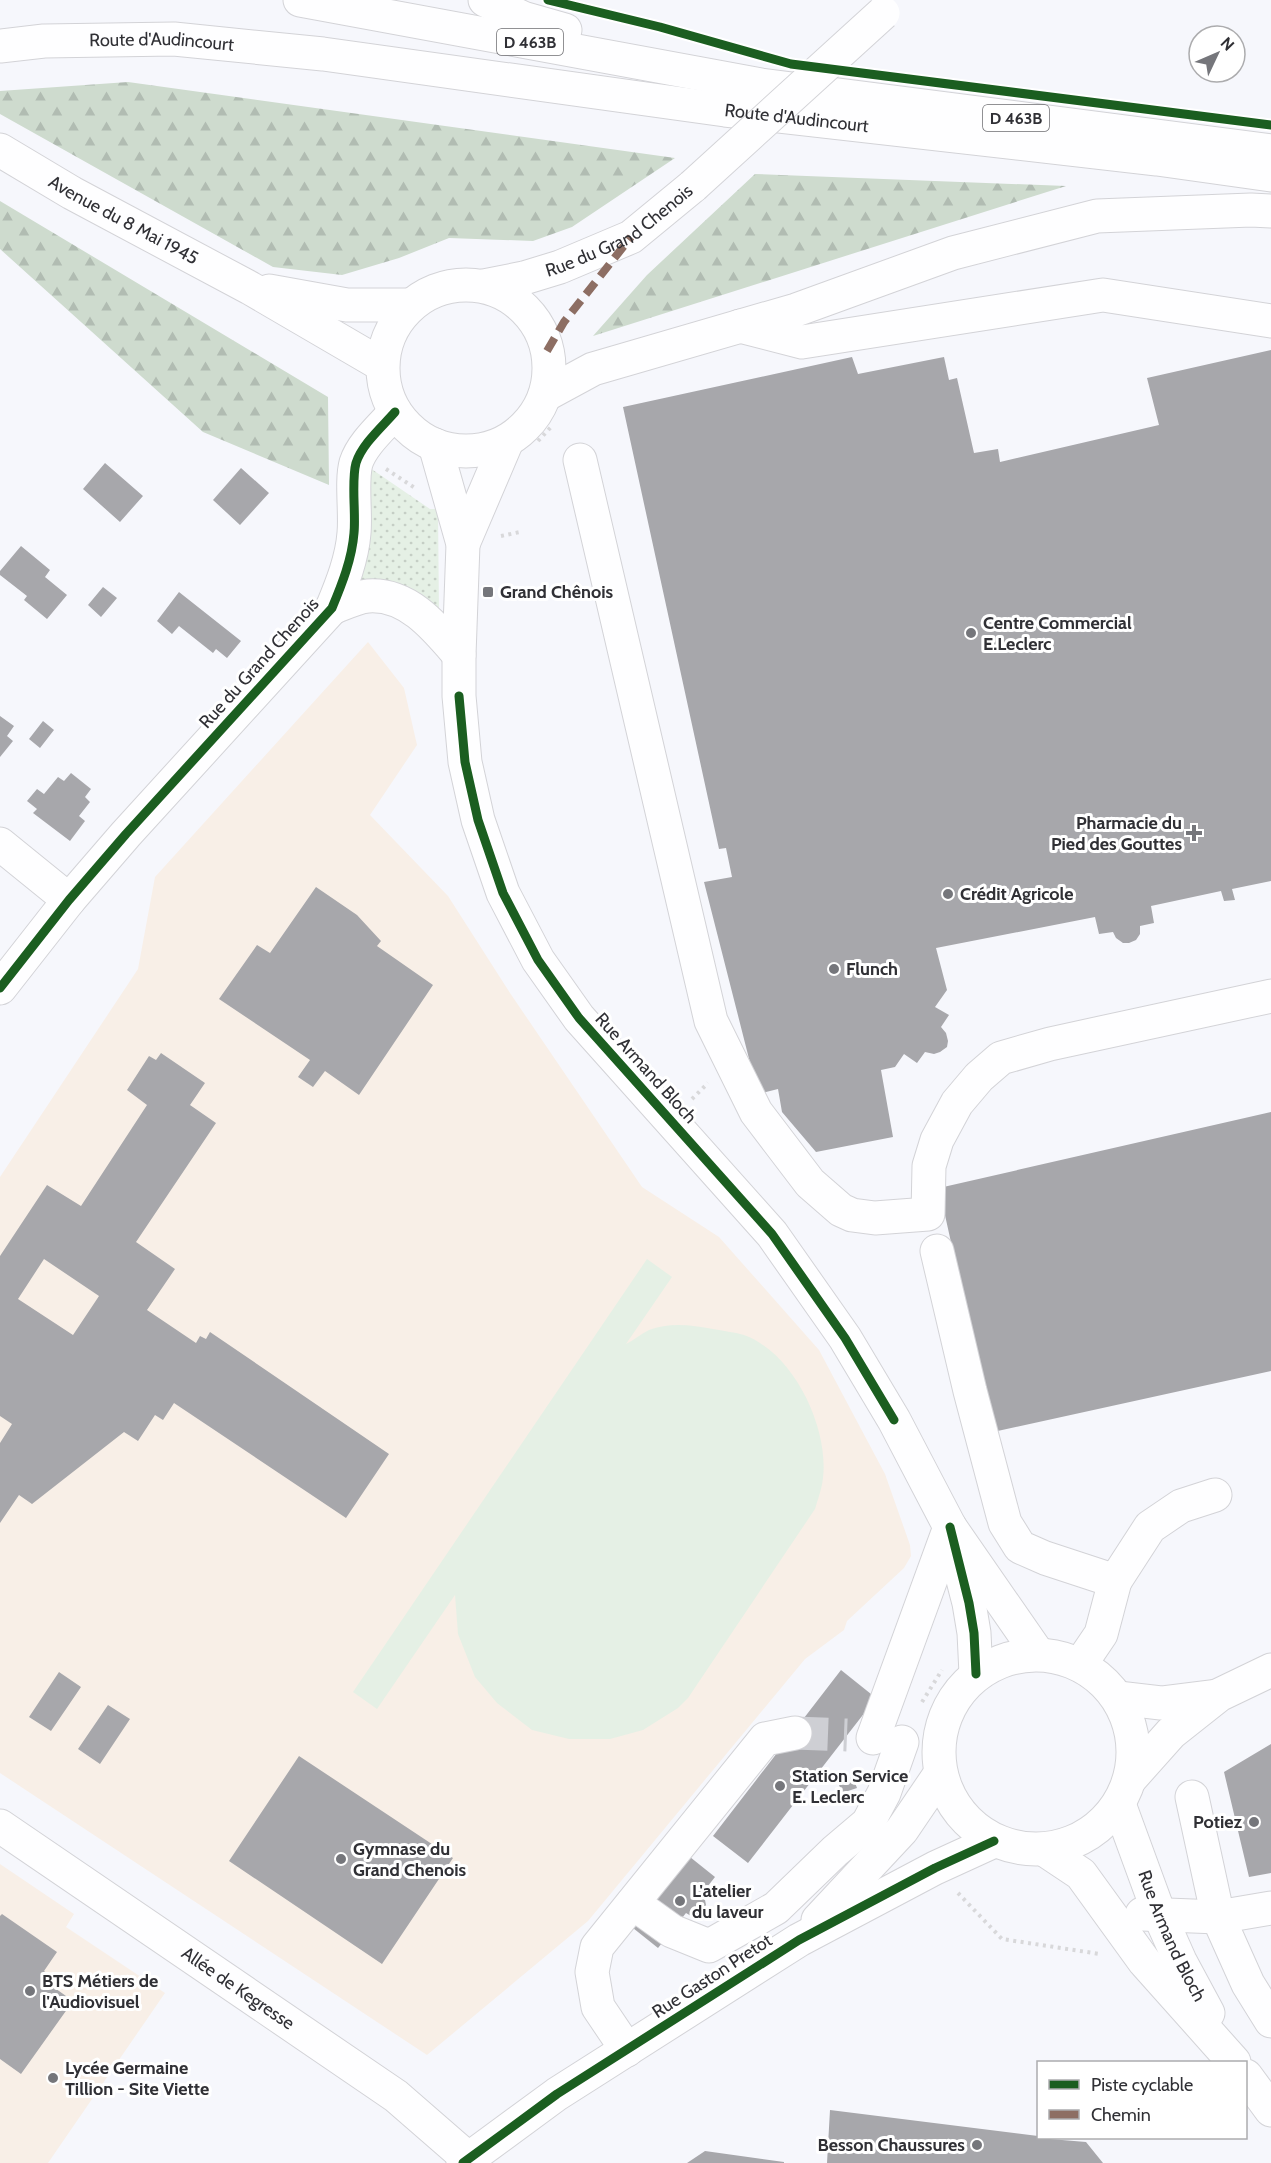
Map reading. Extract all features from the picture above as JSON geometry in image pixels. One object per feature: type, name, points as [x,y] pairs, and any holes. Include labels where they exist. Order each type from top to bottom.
[{"type":"street","points":[[287,0],[323,54],[366,6]]},
{"type":"street","name":"Route d'Audincourt","points":[[300,0],[366,6],[761,85],[1271,151]]},
{"type":"street","name":"Route d'Audincourt","points":[[485,0],[523,18],[761,85]]},
{"type":"street","name":"Rue du Grand Chenois","points":[[484,286],[524,278],[560,267],[631,237],[693,186],[890,6]]},
{"type":"street","name":"Route d'Audincourt","points":[[0,46],[44,41],[174,39],[323,54],[725,110],[1157,159],[1271,176]]},
{"type":"street","name":"Avenue du 8 Mai 1945","points":[[0,150],[72,193],[250,288],[382,365]]},
{"type":"street","points":[[545,395],[592,369],[796,309],[953,253],[1097,216],[1271,211]]},
{"type":"street","points":[[458,284],[484,286],[508,296],[529,313],[544,338],[549,366],[545,395],[536,413],[523,429],[507,441],[484,450],[459,451],[435,445],[412,432],[395,412],[385,390],[382,365],[386,343],[395,322],[410,305],[432,291],[449,286],[458,284]]},
{"type":"street","name":"Avenue du 8 Mai 1945","points":[[250,288],[347,305],[410,305]]},
{"type":"street","points":[[740,326],[802,342],[1103,295],[1271,321]]},
{"type":"street","name":"Rue du Grand Chenois","points":[[0,988],[69,900],[126,834],[332,608],[351,553],[354,533],[355,465],[361,451],[395,412]]},
{"type":"street","name":"Rue Armand Bloch","points":[[463,544],[507,441]]},
{"type":"street","name":"Rue Armand Bloch","points":[[435,445],[463,544],[459,696],[465,762],[478,820],[502,893],[538,960],[579,1018],[772,1234],[845,1338],[894,1420],[950,1527],[1038,1654]]},
{"type":"street","points":[[580,460],[711,1021],[756,1112],[810,1183],[841,1210],[852,1215],[875,1218],[928,1214],[929,1166],[937,1140],[957,1103],[979,1077],[1001,1058],[1050,1044],[1271,996]]},
{"type":"street","points":[[332,608],[368,596],[392,599],[430,622],[459,655]]},
{"type":"street","points":[[0,844],[69,900]]},
{"type":"street","points":[[937,1251],[1005,1523],[1020,1546],[1045,1558],[1115,1581]]},
{"type":"street","points":[[1080,1665],[1101,1634],[1115,1581],[1150,1527],[1181,1506],[1215,1495]]},
{"type":"street","points":[[633,1903],[672,1931],[710,1946],[776,1908],[835,1851],[868,1823],[884,1793],[874,1739],[950,1527]]},
{"type":"street","name":"Rue Armand Bloch","points":[[950,1527],[969,1603],[974,1633],[976,1674]]},
{"type":"street","points":[[1125,1792],[1134,1751],[1129,1724],[1118,1698],[1107,1685],[1080,1665],[1060,1657],[1038,1654],[1005,1659],[976,1674],[957,1694],[944,1719],[939,1760],[951,1802],[969,1824],[994,1840],[1019,1849],[1045,1850],[1074,1842],[1100,1827],[1171,1733],[1219,1695],[1271,1670]]},
{"type":"street","points":[[1118,1698],[1161,1703],[1219,1695]]},
{"type":"street","points":[[627,2050],[598,2007],[592,1972],[597,1947],[765,1739],[795,1733]]},
{"type":"street","points":[[874,1739],[939,1760]]},
{"type":"street","name":"Rue Gaston Pretot","points":[[799,1940],[902,1830],[939,1760]]},
{"type":"street","name":"Rue Armand Bloch","points":[[1125,1792],[1160,1916],[1180,1960],[1235,2061]]},
{"type":"street","points":[[1191,1797],[1218,1917],[1248,1984],[1271,2020]]},
{"type":"street","name":"Allée de Kegresse","points":[[0,1826],[396,2097],[469,2161]]},
{"type":"street","name":"Rue Gaston Pretot","points":[[469,2161],[557,2094],[799,1940],[935,1868],[994,1840]]},
{"type":"street","points":[[1045,1850],[1081,1874],[1144,1961],[1233,2061]]},
{"type":"street","points":[[1099,1897],[1135,1914],[1160,1916],[1218,1917],[1271,1908]]},
{"type":"street","name":"Rue Armand Bloch","points":[[1247,2079],[1271,2110]]},
{"type":"path","points":[[691,1101],[712,1079]]},
{"type":"shaded area","points":[[370,468],[430,509],[438,509],[439,614],[357,585]]},
{"type":"shaded area","points":[[368,642],[404,688],[417,745],[370,815],[448,896],[510,993],[642,1187],[719,1237],[819,1350],[885,1474],[910,1545],[911,1556],[904,1568],[847,1621],[844,1630],[805,1659],[588,1921],[427,2055],[0,1773],[0,1177],[138,969],[155,877]]},
{"type":"shaded area","points":[[647,1259],[672,1277],[626,1344],[657,1327],[689,1325],[744,1335],[762,1344],[793,1375],[814,1416],[823,1458],[823,1478],[815,1509],[688,1698],[678,1708],[643,1730],[610,1739],[569,1739],[532,1730],[497,1703],[475,1677],[458,1634],[455,1595],[377,1709],[353,1692]]},
{"type":"shaded area","name":"Lycée Germaine Tillion - Site Viette","points":[[0,1864],[74,1914],[66,1927],[165,1993],[48,2163],[0,2163]]},
{"type":"green space","points":[[128,82],[675,158],[572,227],[533,241],[449,238],[399,258],[342,275],[273,267],[0,114],[0,91]]},
{"type":"green space","points":[[755,174],[1066,186],[593,336],[647,275]]},
{"type":"green space","points":[[0,201],[328,397],[329,485],[203,432],[0,249]]},
{"type":"building","name":"Centre Commercial E.Leclerc","points":[[1271,350],[1271,881],[1232,889],[1235,900],[1224,901],[1221,891],[1151,906],[1154,923],[1140,926],[1140,934],[1136,940],[1129,943],[1123,943],[1116,938],[1113,932],[1099,934],[1095,917],[936,948],[947,990],[935,1007],[949,1015],[941,1027],[946,1033],[947,1047],[934,1054],[925,1052],[917,1063],[904,1054],[895,1067],[881,1070],[893,1137],[816,1152],[782,1112],[778,1089],[758,1094],[704,882],[732,877],[726,848],[719,849],[623,407],[852,357],[858,374],[944,357],[949,380],[957,378],[974,453],[998,449],[1000,462],[1159,425],[1147,378]]},
{"type":"building","points":[[105,463],[143,496],[120,522],[83,489]]},
{"type":"building","points":[[241,468],[269,493],[240,525],[213,500]]},
{"type":"building","points":[[21,546],[50,570],[45,577],[67,595],[47,619],[24,600],[27,596],[0,575],[0,571]]},
{"type":"building","points":[[103,587],[117,598],[101,617],[88,605]]},
{"type":"building","points":[[179,592],[241,641],[227,658],[216,649],[213,653],[179,626],[172,634],[157,621]]},
{"type":"building","points":[[0,716],[14,726],[7,736],[13,741],[0,757]]},
{"type":"building","points":[[43,721],[54,730],[40,748],[29,739]]},
{"type":"building","points":[[71,773],[91,789],[85,797],[90,802],[79,816],[85,821],[70,841],[33,813],[37,809],[27,801],[37,789],[44,794],[58,777],[64,781]]},
{"type":"building","points":[[316,887],[357,915],[381,941],[377,946],[433,985],[359,1095],[325,1071],[313,1087],[298,1077],[310,1060],[219,999],[257,945],[270,953]]},
{"type":"building","points":[[161,1053],[205,1083],[190,1105],[216,1123],[136,1242],[175,1269],[147,1310],[196,1343],[200,1336],[206,1339],[210,1332],[389,1454],[346,1518],[174,1403],[163,1420],[155,1415],[138,1441],[124,1432],[32,1504],[19,1495],[0,1523],[0,1443],[12,1424],[0,1416],[0,1256],[47,1185],[81,1206],[147,1105],[127,1090],[149,1056],[156,1060]],"holes":[[[44,1259],[99,1296],[73,1335],[18,1299]]]},
{"type":"building","points":[[1271,1112],[1271,1371],[993,1432],[939,1188]]},
{"type":"building","name":"Station Service E. Leclerc","points":[[841,1670],[876,1698],[748,1863],[713,1836]]},
{"type":"building","points":[[59,1672],[81,1687],[51,1731],[29,1717]]},
{"type":"building","points":[[108,1705],[130,1719],[100,1764],[78,1749]]},
{"type":"building","name":"Potiez","points":[[1271,1744],[1271,1873],[1249,1877],[1224,1772]]},
{"type":"building","name":"Gymnase du Grand Chenois","points":[[299,1756],[453,1858],[382,1964],[229,1861]]},
{"type":"building","points":[[853,1777],[857,1788],[842,1793],[838,1782]]},
{"type":"building","name":"L'atelier du laveur","points":[[690,1857],[715,1877],[700,1896],[705,1900],[706,1905],[697,1916],[686,1913],[658,1948],[633,1928]]},
{"type":"building","name":"BTS Métiers de l'Audiovisuel","points":[[2,1914],[57,1952],[44,1971],[50,1976],[45,1981],[73,2001],[21,2074],[0,2059],[0,1916]]},
{"type":"building","points":[[830,2110],[1037,2136],[1037,2139],[1086,2142],[1103,2163],[827,2163]]},
{"type":"building","points":[[705,2151],[784,2162],[784,2163],[687,2163]]},
{"type":"tunnel","points":[[795,1733],[847,1735]]},
{"type":"marked path","points":[[547,351],[564,322],[631,237]]},
{"type":"cycle path","points":[[548,0],[660,27],[791,64],[1271,125]]},
{"type":"cycle path","points":[[0,988],[69,900],[126,834],[332,608],[346,571],[353,543],[356,463],[368,442],[395,412]]},
{"type":"cycle path","points":[[459,696],[465,762],[478,820],[503,893],[538,960],[579,1018],[772,1234],[845,1338],[894,1420]]},
{"type":"cycle path","points":[[950,1527],[969,1603],[974,1633],[976,1674]]},
{"type":"cycle path","points":[[463,2163],[557,2094],[799,1940],[935,1868],[994,1841]]},
{"type":"place","name":"Grand Chênois","points":[[488,592]]},
{"type":"place","name":"Centre Commercial E.Leclerc","points":[[971,633]]},
{"type":"place","name":"Pharmacie du Pied des Gouttes","points":[[1194,833]]},
{"type":"place","name":"Crédit Agricole","points":[[948,894]]},
{"type":"place","name":"Flunch","points":[[834,969]]},
{"type":"place","name":"Station Service E. Leclerc","points":[[780,1786]]},
{"type":"place","name":"Potiez","points":[[1254,1822]]},
{"type":"place","name":"Gymnase du Grand Chenois","points":[[341,1859]]},
{"type":"place","name":"L'atelier du laveur","points":[[680,1901]]},
{"type":"place","name":"BTS Métiers de l'Audiovisuel","points":[[30,1991]]},
{"type":"place","name":"Lycée Germaine Tillion - Site Viette","points":[[53,2078]]},
{"type":"place","name":"Besson Chaussures","points":[[977,2145]]}]
